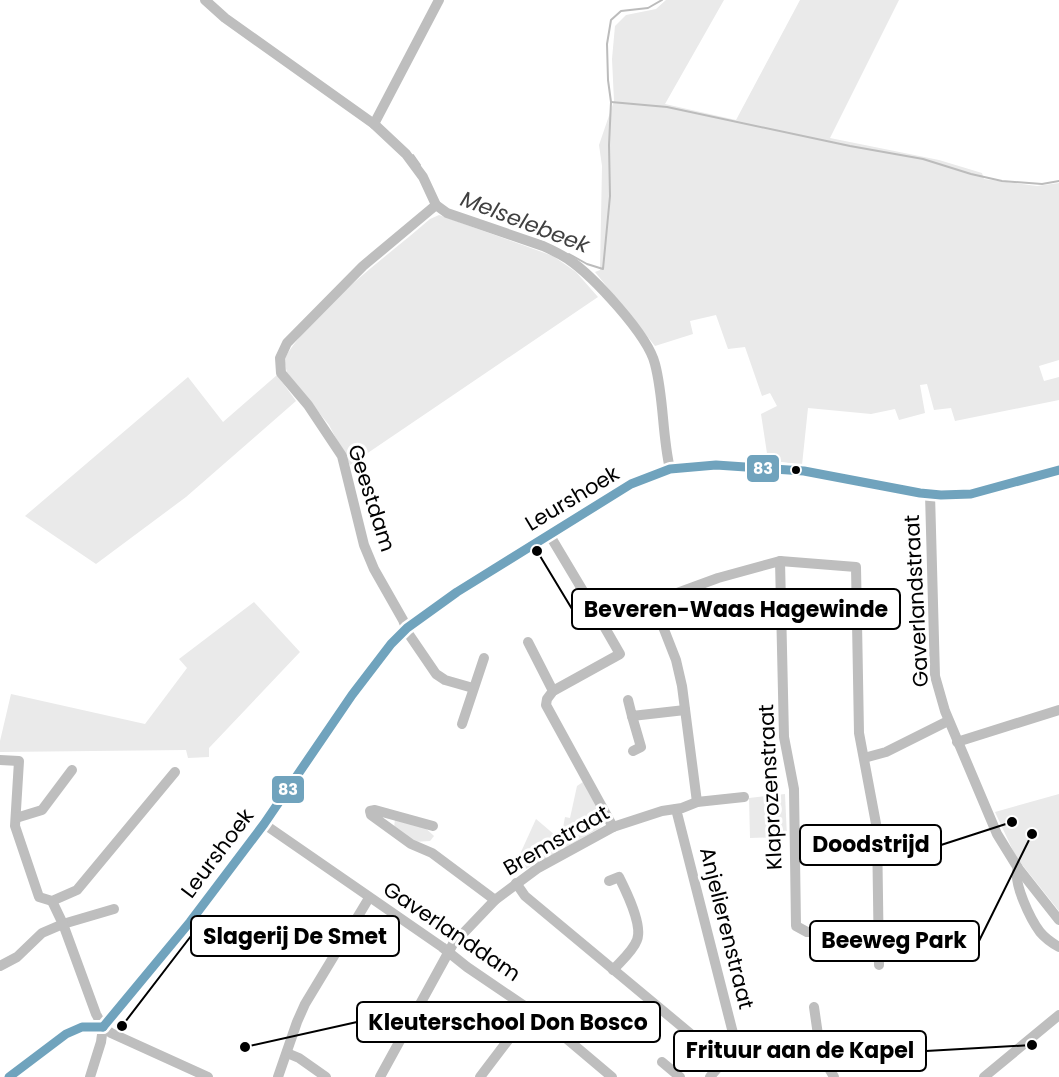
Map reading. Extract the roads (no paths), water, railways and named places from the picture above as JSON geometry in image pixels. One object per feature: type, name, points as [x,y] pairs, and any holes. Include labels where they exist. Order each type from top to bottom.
[{"type":"street","points":[[205,0],[225,18],[374,124],[406,154],[423,177],[436,205],[447,213],[555,251],[579,268],[633,324],[652,354],[656,365],[670,469]]},
{"type":"street","points":[[374,124],[439,0]]},
{"type":"street","name":"Geestdam","points":[[436,205],[363,266],[287,343],[280,358],[282,373],[308,405],[342,456],[364,545],[374,569],[415,645],[436,674],[445,680],[473,688]]},
{"type":"street","name":"Leurshoek","points":[[103,1027],[190,922],[264,824],[352,695],[391,644],[407,628],[457,592],[631,484],[670,469],[702,465],[830,475],[930,495],[971,494],[1059,470]]},
{"type":"street","name":"Gaverlandstraat","points":[[930,495],[935,676],[948,721],[997,834],[1018,868],[1059,920]]},
{"type":"street","points":[[549,534],[620,654],[553,691],[547,699],[548,710],[613,827]]},
{"type":"street","points":[[601,621],[718,578],[780,561],[856,567],[859,733],[877,829],[879,965]]},
{"type":"street","name":"Klaprozenstraat","points":[[780,561],[784,737],[794,789],[796,926],[807,932],[879,933]]},
{"type":"street","points":[[662,599],[658,614],[676,660],[682,686],[697,802]]},
{"type":"street","points":[[528,642],[553,691]]},
{"type":"street","points":[[462,724],[484,658]]},
{"type":"street","points":[[628,700],[640,747],[633,751]]},
{"type":"street","points":[[632,716],[686,710]]},
{"type":"street","points":[[957,742],[1059,710]]},
{"type":"street","points":[[864,758],[886,752],[948,721]]},
{"type":"street","points":[[0,760],[19,761],[15,826],[39,897],[52,901],[77,890],[175,772]]},
{"type":"street","points":[[15,818],[42,810],[72,770]]},
{"type":"street","name":"Bremstraat","points":[[380,1077],[460,935],[495,900],[538,868],[613,827],[697,802],[744,797]]},
{"type":"street","name":"Anjelierenstraat","points":[[676,809],[735,1041],[743,1056]]},
{"type":"street","name":"Bremstraat","points":[[433,826],[375,810],[369,811],[371,815],[411,844],[432,853],[495,900]]},
{"type":"street","name":"Gaverlanddam","points":[[264,824],[531,1010],[600,1073],[612,1077]]},
{"type":"street","name":"Gaverlandstraat","points":[[1018,868],[1017,876],[1028,910],[1040,932],[1059,947]]},
{"type":"street","points":[[613,970],[638,938],[632,907],[615,877]]},
{"type":"street","points":[[516,884],[525,896],[718,1060],[727,1064],[777,1041],[818,1035],[824,1038],[830,1070],[834,1077]]},
{"type":"street","points":[[278,1077],[305,1004],[369,898]]},
{"type":"street","points":[[52,901],[103,1027],[111,1033],[208,1077]]},
{"type":"street","points":[[0,966],[17,957],[42,933],[63,924],[114,909]]},
{"type":"street","points":[[814,1007],[818,1035]]},
{"type":"street","points":[[480,1077],[531,1010]]},
{"type":"street","points":[[984,1077],[1059,1015]]},
{"type":"street","points":[[9,1077],[66,1034],[82,1027],[103,1027]]},
{"type":"street","points":[[90,1077],[101,1042],[103,1027]]},
{"type":"street","points":[[710,1077],[718,1060],[735,1041]]},
{"type":"street","points":[[287,1053],[299,1058],[326,1077]]},
{"type":"street","points":[[662,1062],[680,1077]]},
{"type":"street","points":[[189,1069],[199,1077]]},
{"type":"waterway","name":"Melselebeek","points":[[569,254],[587,264],[603,269],[610,196],[611,102],[607,44],[611,20],[621,11],[648,8],[662,0]]},
{"type":"waterway","points":[[611,102],[667,107],[923,159],[1002,181],[1042,184],[1059,181]]},
{"type":"waterway","name":"Melselebeek","points":[[413,155],[420,165]]},
{"type":"place","name":"Beveren-Waas Hagewinde","points":[[537,551]]},
{"type":"place","name":"Doodstrijd","points":[[1012,822]]},
{"type":"place","name":"Beeweg Park","points":[[1032,834]]},
{"type":"place","name":"Slagerij De Smet","points":[[122,1026]]},
{"type":"place","name":"Frituur aan de Kapel","points":[[1032,1045]]},
{"type":"place","name":"Kleuterschool Don Bosco","points":[[245,1047]]}]
